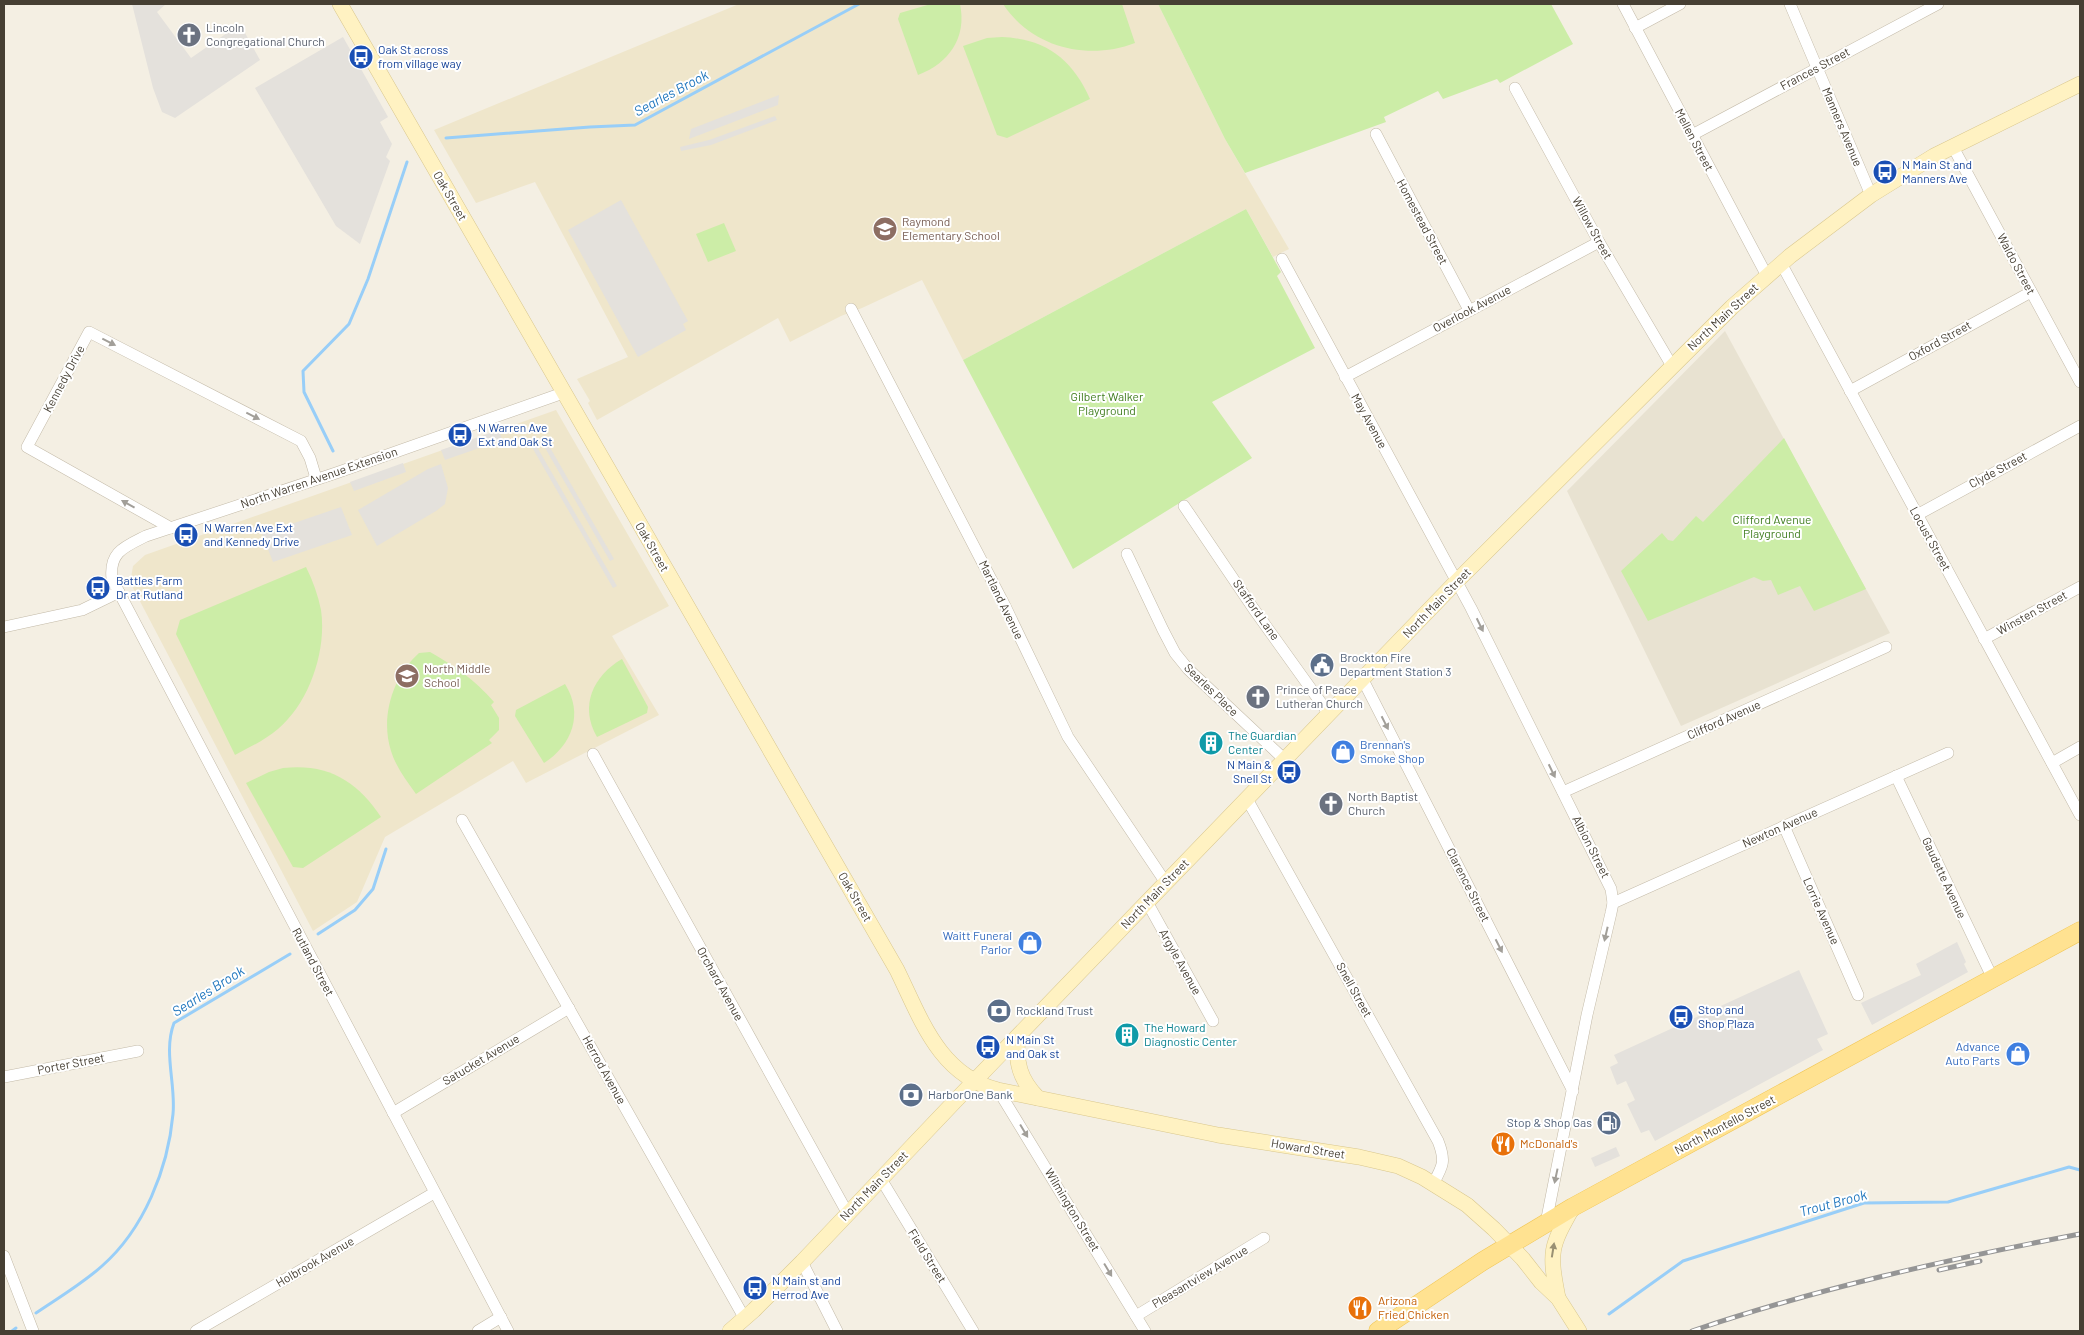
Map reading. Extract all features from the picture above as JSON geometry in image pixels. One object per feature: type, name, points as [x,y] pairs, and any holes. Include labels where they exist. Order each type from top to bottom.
[{"type":"main road","name":"Oak Street","points":[[340,4],[897,970],[935,1044],[951,1065],[974,1082]]},
{"type":"main road","name":"North Main Street","points":[[730,1331],[745,1319],[802,1262],[1456,582],[1672,366],[1781,263],[1871,195],[1953,146],[2080,84]]},
{"type":"main road","name":"North Montello Street","points":[[1378,1331],[1510,1244],[1573,1207],[2080,931]]},
{"type":"main road","points":[[1018,1037],[1016,1054],[1021,1075],[1038,1098]]},
{"type":"main road","name":"Howard Street","points":[[974,1082],[998,1090],[1218,1135],[1373,1159],[1398,1166],[1433,1184],[1467,1205],[1510,1244],[1541,1282],[1558,1298],[1579,1331]]},
{"type":"main road","points":[[1558,1298],[1552,1255],[1556,1237],[1573,1207]]},
{"type":"street","name":"Mellen Street","points":[[1622,4],[1767,276]]},
{"type":"street","points":[[1635,28],[1680,4]]},
{"type":"street","name":"Manners Avenue","points":[[1790,4],[1871,195]]},
{"type":"street","name":"Frances Street","points":[[1692,134],[1938,4]]},
{"type":"street","name":"Willow Street","points":[[1515,88],[1599,242],[1672,366]]},
{"type":"street","name":"Homestead Street","points":[[1376,134],[1469,310]]},
{"type":"street","name":"Waldo Street","points":[[1953,146],[2080,382]]},
{"type":"street","name":"Overlook Avenue","points":[[1345,377],[1599,242]]},
{"type":"street","name":"May Avenue","points":[[1282,260],[1456,582]]},
{"type":"street","name":"Locust Street","points":[[1781,263],[2080,815]]},
{"type":"street","name":"Oxford Street","points":[[1850,391],[2031,292]]},
{"type":"street","name":"Martland Avenue","points":[[851,309],[1005,606],[1068,737],[1166,883]]},
{"type":"street","name":"Kennedy Drive","points":[[170,528],[28,447],[89,332],[301,441],[310,458],[316,478]]},
{"type":"street","name":"North Warren Avenue Extension","points":[[118,592],[112,579],[110,566],[115,556],[124,547],[146,536],[563,393]]},
{"type":"street","name":"Clyde Street","points":[[1917,515],[2080,426]]},
{"type":"street","name":"Stafford Lane","points":[[1184,506],[1253,608],[1329,714]]},
{"type":"street","name":"Searles Place","points":[[1127,554],[1175,653],[1188,669],[1285,760]]},
{"type":"street","name":"Albion Street","points":[[1456,582],[1471,608],[1609,883],[1613,903],[1587,1015],[1546,1223]]},
{"type":"street","name":"Winsten Street","points":[[1984,639],[2080,587]]},
{"type":"street","points":[[4,627],[82,610],[118,592]]},
{"type":"street","name":"Rutland Street","points":[[118,592],[508,1331]]},
{"type":"street","name":"Clifford Avenue","points":[[1563,792],[1886,648]]},
{"type":"street","name":"Clarence Street","points":[[1363,680],[1573,1091]]},
{"type":"street","points":[[2052,763],[2080,747]]},
{"type":"street","name":"Newton Avenue","points":[[1613,903],[1948,753]]},
{"type":"street","name":"Orchard Avenue","points":[[593,754],[848,1214]]},
{"type":"street","name":"Gaudette Avenue","points":[[1896,776],[1993,979]]},
{"type":"street","name":"Snell Street","points":[[1247,799],[1438,1141],[1442,1150],[1443,1166],[1433,1184]]},
{"type":"street","name":"Herrod Avenue","points":[[462,820],[745,1319]]},
{"type":"street","name":"Lorrie Avenue","points":[[1784,826],[1858,995]]},
{"type":"street","name":"Argyle Avenue","points":[[1147,902],[1213,1021]]},
{"type":"street","name":"Satucket Avenue","points":[[393,1113],[569,1008]]},
{"type":"street","name":"Porter Street","points":[[4,1077],[138,1051]]},
{"type":"street","name":"Wilmington Street","points":[[998,1090],[1145,1331]]},
{"type":"street","name":"Field Street","points":[[881,1179],[973,1331]]},
{"type":"street","name":"Holbrook Avenue","points":[[196,1331],[434,1193]]},
{"type":"street","name":"Pleasantview Avenue","points":[[1136,1316],[1264,1238]]},
{"type":"street","points":[[4,1256],[33,1331]]},
{"type":"street","points":[[802,1262],[837,1331]]},
{"type":"street","points":[[478,1331],[501,1317]]},
{"type":"shaded area","points":[[132,4],[166,4],[157,12],[191,58],[240,24],[260,60],[175,118],[162,112],[153,88]]},
{"type":"shaded area","name":"Raymond Elementary School","points":[[739,4],[1158,4],[1225,139],[1289,249],[1273,257],[1246,209],[963,360],[922,280],[841,316],[790,342],[778,318],[597,420],[588,403],[590,401],[577,379],[628,357],[535,182],[476,203],[434,130]]},
{"type":"shaded area","points":[[343,37],[388,117],[380,122],[392,144],[386,157],[390,161],[360,244],[336,226],[255,88]]},
{"type":"shaded area","points":[[779,95],[778,105],[689,139],[691,129]]},
{"type":"shaded area","points":[[775,116],[777,120],[711,145],[681,151],[680,147],[709,140]]},
{"type":"shaded area","points":[[621,200],[688,321],[683,324],[686,330],[638,357],[568,230]]},
{"type":"shaded area","points":[[1725,331],[1890,633],[1681,726],[1567,491]]},
{"type":"shaded area","name":"North Middle School","points":[[556,410],[669,606],[612,636],[659,715],[526,783],[513,761],[385,837],[357,902],[313,931],[133,588],[131,578],[133,566],[145,555]]},
{"type":"shaded area","points":[[499,430],[502,440],[445,460],[441,450]]},
{"type":"shaded area","points":[[533,440],[617,586],[613,588],[529,442]]},
{"type":"shaded area","points":[[548,444],[614,559],[610,561],[544,446]]},
{"type":"shaded area","points":[[403,463],[406,472],[354,491],[350,482]]},
{"type":"shaded area","points":[[441,464],[448,488],[445,504],[377,546],[358,510],[428,469]]},
{"type":"shaded area","points":[[341,507],[352,535],[273,562],[262,534]]},
{"type":"shaded area","points":[[1957,942],[1966,962],[1964,964],[1968,972],[1872,1025],[1861,1003],[1921,975],[1916,964]]},
{"type":"shaded area","points":[[1799,970],[1828,1034],[1817,1039],[1823,1050],[1655,1141],[1649,1130],[1641,1133],[1627,1104],[1635,1100],[1626,1081],[1617,1085],[1610,1067],[1618,1063],[1614,1055]]},
{"type":"shaded area","points":[[1616,1147],[1620,1156],[1595,1167],[1591,1158]]},
{"type":"green space","points":[[931,4],[960,4],[961,28],[953,48],[947,56],[939,64],[918,75],[898,19],[900,13]]},
{"type":"green space","points":[[1003,4],[1122,4],[1135,43],[1099,51],[1062,47],[1029,31],[1015,19]]},
{"type":"green space","points":[[1158,4],[1551,4],[1573,44],[1500,83],[1497,79],[1443,99],[1438,91],[1384,117],[1386,122],[1245,173],[1225,139]]},
{"type":"green space","points":[[1002,37],[1032,42],[1056,54],[1075,73],[1090,99],[1007,138],[997,135],[963,46],[987,38]]},
{"type":"green space","name":"Gilbert Walker Playground","points":[[1246,209],[1281,272],[1277,276],[1315,348],[1212,402],[1252,458],[1073,569],[963,360]]},
{"type":"green space","points":[[724,223],[736,251],[708,262],[696,234]]},
{"type":"green space","name":"Clifford Avenue Playground","points":[[1784,438],[1866,589],[1814,611],[1800,586],[1778,595],[1771,580],[1763,581],[1754,577],[1648,621],[1621,571],[1662,533],[1668,540],[1673,541],[1696,516],[1703,522]]},
{"type":"green space","points":[[306,567],[321,610],[322,626],[318,659],[307,691],[299,705],[278,729],[268,737],[235,755],[176,634],[180,620]]},
{"type":"green space","points":[[430,652],[464,674],[494,702],[491,705],[499,718],[499,730],[489,740],[492,743],[416,794],[398,768],[393,757],[388,738],[388,711],[391,698],[402,673],[419,653]]},
{"type":"green space","points":[[622,659],[648,707],[647,713],[597,737],[589,714],[589,703],[592,693],[603,674]]},
{"type":"green space","points":[[565,684],[574,706],[572,728],[562,747],[544,763],[515,716],[516,710]]},
{"type":"green space","points":[[283,768],[314,768],[340,777],[362,793],[381,817],[303,868],[293,867],[246,783],[269,772]]},
{"type":"waterway","name":"Searles Brook","points":[[446,138],[635,125],[859,4]]},
{"type":"waterway","name":"Searles Brook","points":[[333,451],[304,392],[303,371],[349,324],[368,279],[407,162]]},
{"type":"waterway","name":"Searles Brook","points":[[318,934],[355,910],[373,889],[386,849]]},
{"type":"waterway","name":"Searles Brook","points":[[36,1313],[70,1291],[102,1266],[117,1251],[142,1216],[159,1177],[170,1135],[173,1114],[170,1045],[174,1023],[290,954]]},
{"type":"waterway","name":"Trout Brook","points":[[1609,1314],[1683,1261],[1864,1203],[1948,1202],[2069,1167],[2080,1170]]},
{"type":"waterway","name":"Searles Brook","points":[[12,1331],[16,1328]]},
{"type":"railway","points":[[1692,1331],[1836,1288],[1982,1254],[2080,1234]]},
{"type":"railway","points":[[1939,1270],[1980,1261]]},
{"type":"place","name":"Lincoln Congregational Church","points":[[189,35]]},
{"type":"place","name":"Oak St across from village way","points":[[361,57]]},
{"type":"place","name":"N Main St and Manners Ave","points":[[1885,172]]},
{"type":"place","name":"Raymond Elementary School","points":[[885,229]]},
{"type":"place","name":"N Warren Ave Ext and Oak St","points":[[460,435]]},
{"type":"place","name":"N Warren Ave Ext and Kennedy Drive","points":[[186,535]]},
{"type":"place","name":"Battles Farm Dr at Rutland","points":[[98,588]]},
{"type":"place","name":"Brockton Fire Department Station 3","points":[[1322,665]]},
{"type":"place","name":"North Middle School","points":[[407,676]]},
{"type":"place","name":"Prince of Peace Lutheran Church","points":[[1258,697]]},
{"type":"place","name":"The Guardian Center","points":[[1211,743]]},
{"type":"place","name":"Brennan's Smoke Shop","points":[[1343,752]]},
{"type":"place","name":"N Main & Snell St","points":[[1289,772]]},
{"type":"place","name":"North Baptist Church","points":[[1331,804]]},
{"type":"place","name":"Waitt Funeral Parlor","points":[[1030,943]]},
{"type":"place","name":"Rockland Trust","points":[[999,1011]]},
{"type":"place","name":"Stop and Shop Plaza","points":[[1681,1017]]},
{"type":"place","name":"The Howard Diagnostic Center","points":[[1127,1035]]},
{"type":"place","name":"N Main St and Oak st","points":[[988,1047]]},
{"type":"place","name":"Advance Auto Parts","points":[[2018,1054]]},
{"type":"place","name":"HarborOne Bank","points":[[911,1095]]},
{"type":"place","name":"Stop & Shop Gas","points":[[1609,1123]]},
{"type":"place","name":"McDonald's","points":[[1503,1144]]},
{"type":"place","name":"N Main st and Herrod Ave","points":[[755,1288]]},
{"type":"place","name":"Arizona Fried Chicken","points":[[1360,1308]]}]
